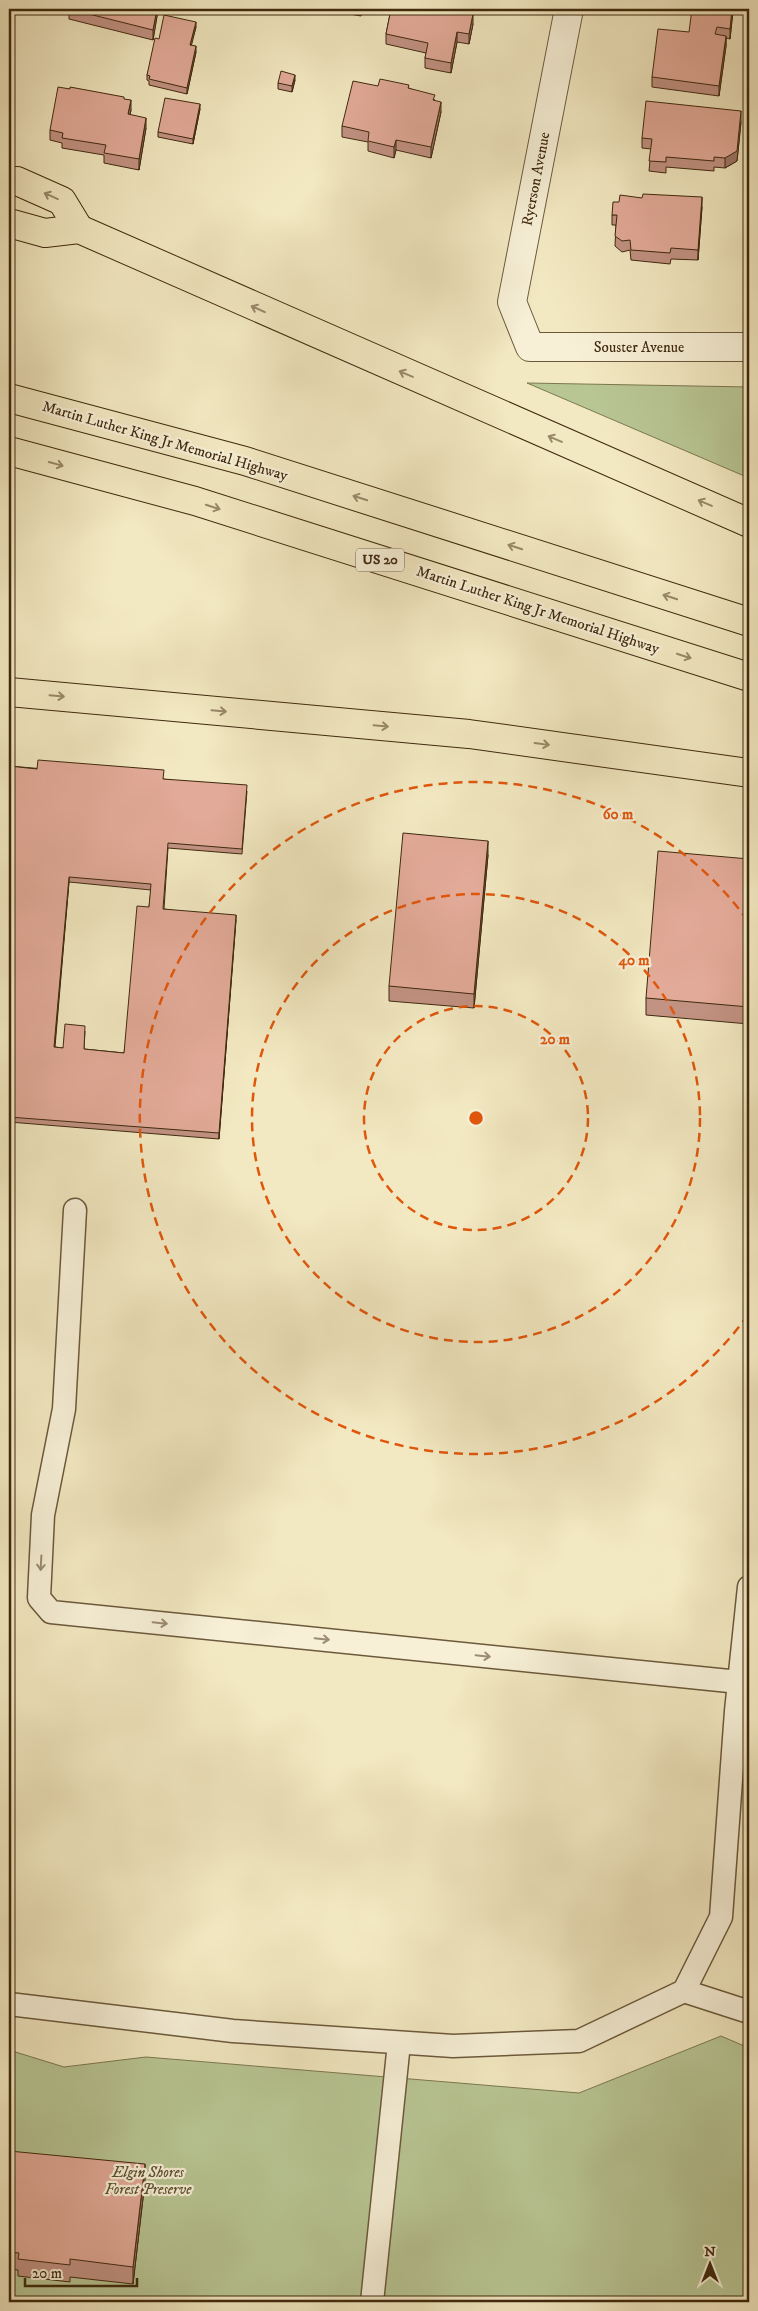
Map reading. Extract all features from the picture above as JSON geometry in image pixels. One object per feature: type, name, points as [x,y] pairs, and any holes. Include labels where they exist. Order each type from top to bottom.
[{"type":"highway","points":[[9,182],[17,181],[62,201],[79,229]]},
{"type":"highway","points":[[9,223],[45,233],[79,229],[749,523]]},
{"type":"highway","name":"Martin Luther King Jr Memorial Highway","points":[[9,398],[245,462],[749,622]]},
{"type":"highway","name":"Martin Luther King Jr Memorial Highway","points":[[9,451],[195,501],[749,677]]},
{"type":"highway","points":[[9,692],[469,734],[749,773]]},
{"type":"street","name":"Ryerson Avenue","points":[[530,347],[512,302],[569,9]]},
{"type":"street","name":"Souster Avenue","points":[[530,347],[749,347]]},
{"type":"lane","points":[[75,1210],[64,1410],[43,1515],[39,1598],[52,1612],[739,1682]]},
{"type":"lane","points":[[9,2004],[233,2031],[452,2046],[579,2041],[684,1992],[721,1917],[739,1682],[749,1587]]},
{"type":"lane","points":[[684,1992],[749,2012]]},
{"type":"lane","points":[[372,2302],[399,2042]]},
{"type":"green space","points":[[527,383],[749,387],[749,478]]},
{"type":"green space","name":"Elgin Shores Forest Preserve","points":[[721,2036],[749,2048],[749,2302],[9,2302],[9,2050],[64,2067],[146,2057],[579,2093]]},
{"type":"building","points":[[69,9],[157,9],[153,30]]},
{"type":"building","points":[[391,9],[464,9],[463,12],[473,14],[469,34],[457,32],[451,63],[425,58],[428,43],[386,34]]},
{"type":"building","points":[[692,9],[732,9],[730,29],[717,27],[715,34],[726,36],[719,86],[652,77],[658,29],[689,32]]},
{"type":"building","points":[[164,15],[196,22],[190,45],[196,46],[187,88],[149,79],[150,76],[147,75],[155,38],[159,39]]},
{"type":"building","points":[[281,71],[295,75],[292,86],[278,83]]},
{"type":"building","points":[[380,79],[409,85],[408,88],[435,95],[433,100],[441,102],[431,147],[396,140],[394,147],[368,141],[369,132],[342,126],[353,81],[378,86]]},
{"type":"building","points":[[58,87],[70,89],[70,87],[131,100],[128,114],[146,118],[139,159],[104,153],[106,145],[62,138],[63,133],[50,130]]},
{"type":"building","points":[[165,98],[200,104],[193,139],[158,132]]},
{"type":"building","points":[[646,101],[741,111],[737,151],[725,158],[714,157],[714,161],[666,157],[666,162],[649,161],[652,139],[642,138]]},
{"type":"building","points":[[643,194],[702,197],[698,250],[671,248],[670,253],[631,250],[630,240],[622,241],[615,236],[617,215],[612,215],[613,202],[619,202],[620,195],[642,198]]},
{"type":"building","points":[[38,760],[164,770],[163,779],[247,785],[242,849],[168,843],[163,909],[236,915],[219,1133],[9,1117],[9,766],[37,769]],"holes":[[[69,877],[151,884],[149,907],[137,906],[124,1053],[84,1049],[85,1026],[65,1024],[63,1048],[54,1047]]]},
{"type":"building","points":[[403,833],[488,841],[474,994],[389,986]]},
{"type":"building","points":[[658,851],[749,859],[749,1007],[646,998]]},
{"type":"building","points":[[9,2151],[145,2164],[133,2267],[70,2259],[70,2265],[18,2259],[19,2253],[9,2252]]}]
